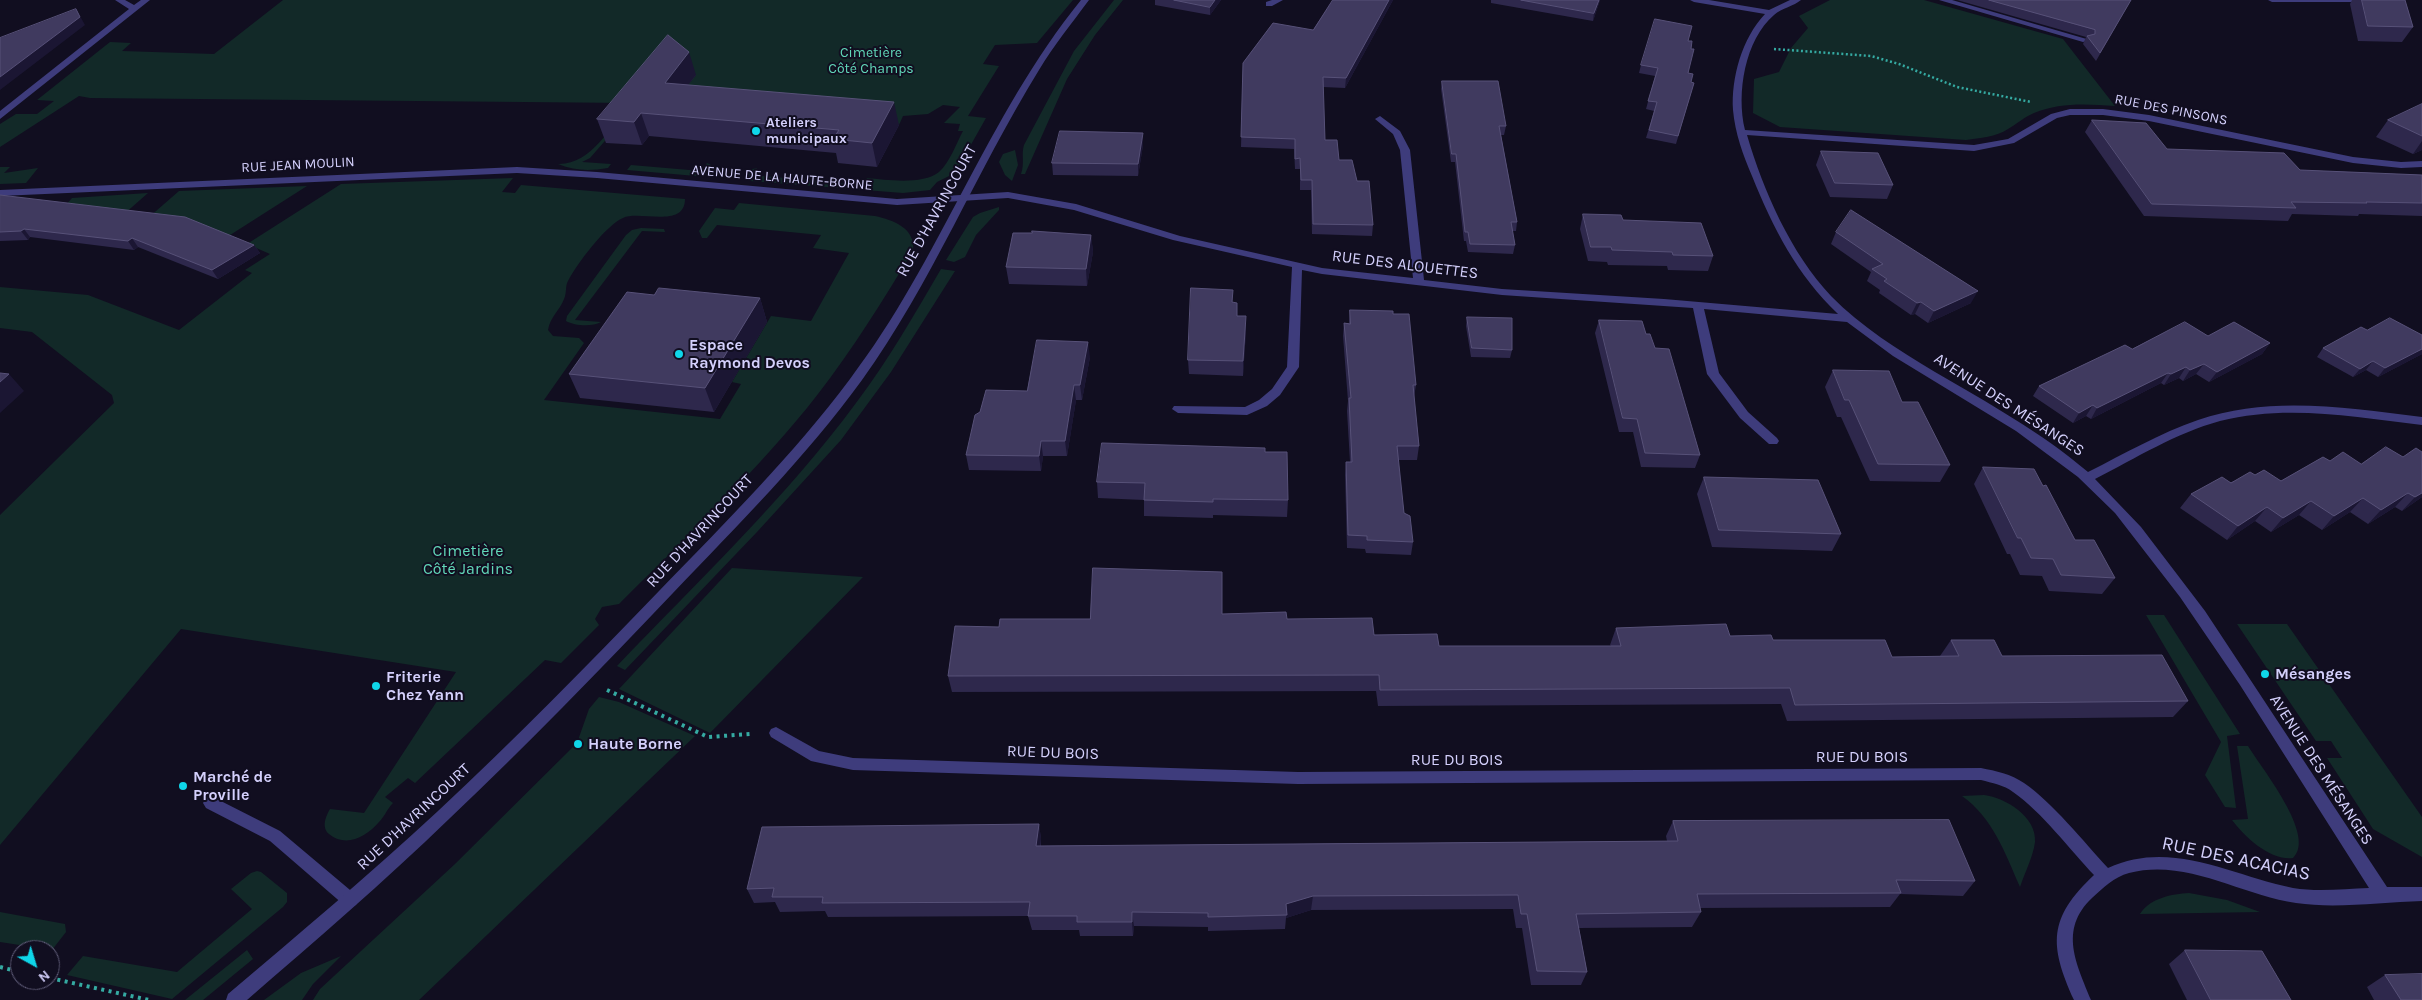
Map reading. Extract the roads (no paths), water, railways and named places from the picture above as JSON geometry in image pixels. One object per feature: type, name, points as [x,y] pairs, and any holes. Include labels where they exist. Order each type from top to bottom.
[{"type":"street","points":[[118,0],[136,8]]},
{"type":"street","points":[[0,116],[146,0]]},
{"type":"street","name":"RUE D'HAVRINCOURT","points":[[234,1000],[350,900],[459,801],[586,676],[715,541],[836,406],[894,322],[964,199],[1042,55],[1085,0]]},
{"type":"street","points":[[1269,4],[1279,0]]},
{"type":"street","points":[[1694,0],[1771,13]]},
{"type":"street","name":"AVENUE DES MÉSANGES","points":[[1797,0],[1771,13],[1755,34],[1749,48],[1737,92],[1741,132],[1768,204],[1784,237],[1812,281],[1850,318],[1904,358],[2027,433],[2088,477],[2149,544],[2186,592],[2382,894]]},
{"type":"street","points":[[1943,0],[2086,40]]},
{"type":"street","points":[[2272,0],[2365,0]]},
{"type":"street","name":"RUE DES PINSONS","points":[[1741,132],[1974,148],[2011,141],[2045,120],[2070,112],[2122,113],[2353,160],[2393,164],[2422,164]]},
{"type":"street","points":[[1380,119],[1397,133],[1405,150],[1419,283]]},
{"type":"street","name":"RUE JEAN MOULIN","points":[[0,193],[533,170],[597,175]]},
{"type":"street","name":"AVENUE DE LA HAUTE-BORNE","points":[[597,175],[897,202],[964,199]]},
{"type":"street","name":"RUE DES ALOUETTES","points":[[964,199],[1008,195],[1060,203],[1177,238],[1297,267],[1510,293],[1698,305],[1850,318]]},
{"type":"street","points":[[1178,409],[1247,411],[1263,403],[1276,392],[1293,367],[1297,267]]},
{"type":"street","points":[[1698,305],[1713,374],[1744,415],[1773,441]]},
{"type":"street","points":[[2088,477],[2198,424],[2255,411],[2320,410],[2422,421]]},
{"type":"street","name":"RUE DU BOIS","points":[[776,733],[816,757],[853,764],[1201,776],[1470,778],[1981,774],[2000,778],[2018,787],[2034,800],[2106,876]]},
{"type":"street","points":[[211,803],[275,836],[350,900]]},
{"type":"street","name":"RUE DES ACACIAS","points":[[2083,1000],[2064,953],[2064,932],[2072,910],[2086,892],[2106,876],[2128,865],[2149,862],[2197,869],[2294,895],[2422,894]]},
{"type":"place","name":"Ateliers municipaux","points":[[756,131]]},
{"type":"place","name":"Espace Raymond Devos","points":[[679,354]]},
{"type":"place","name":"Mésanges","points":[[2265,674]]},
{"type":"place","name":"Friterie Chez Yann","points":[[376,686]]},
{"type":"place","name":"Haute Borne","points":[[578,744]]},
{"type":"place","name":"Marché de Proville","points":[[183,786]]},
{"type":"park label","name":"Cimetière Côté Champs","points":[[871,62]]},
{"type":"park label","name":"Cimetière Côté Jardins","points":[[468,560]]}]
